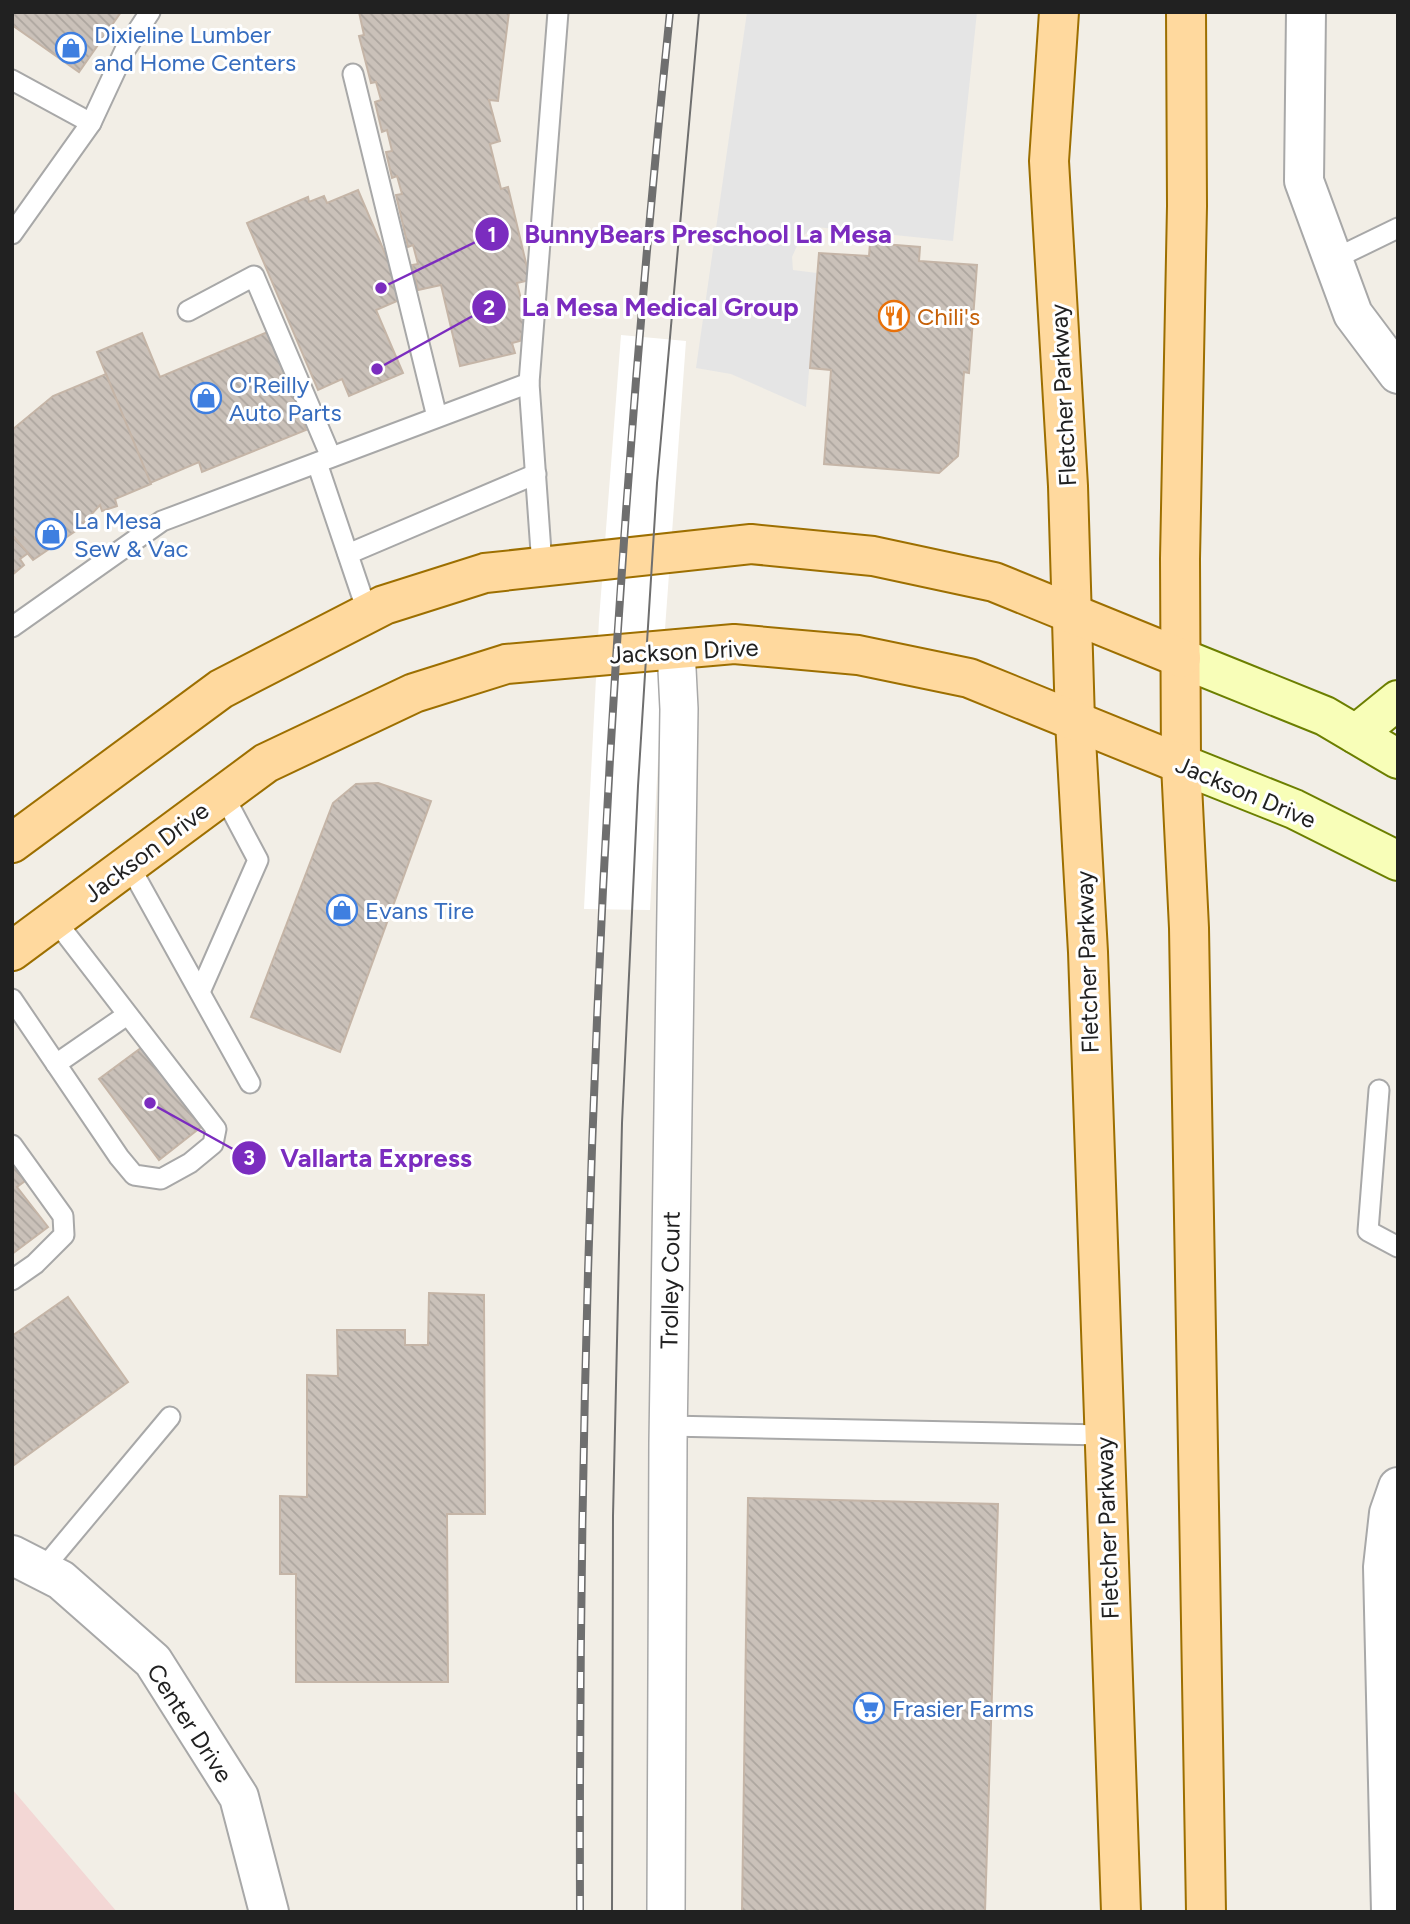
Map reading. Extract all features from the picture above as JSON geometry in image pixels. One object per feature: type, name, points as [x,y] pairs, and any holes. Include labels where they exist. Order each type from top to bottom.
[{"type":"main road","name":"Fletcher Parkway","points":[[1059,12],[1049,161],[1068,485],[1075,721],[1088,952],[1121,1912]]},
{"type":"main road","points":[[1186,12],[1187,206],[1180,559],[1181,764],[1189,928],[1206,1912]]},
{"type":"main road","points":[[12,843],[221,689],[384,605],[485,573],[751,544],[873,556],[994,582],[1325,716],[1398,759]]},
{"type":"main road","name":"Jackson Drive","points":[[12,951],[265,763],[414,693],[506,664],[734,644],[859,655],[968,678],[1293,809],[1398,860]]},
{"type":"main road","points":[[1356,734],[1398,700]]},
{"type":"street","points":[[1306,12],[1304,181],[1353,314],[1398,374]]},
{"type":"street","name":"Trolley Court","points":[[666,1912],[668,1426],[679,709],[676,649]]},
{"type":"street","points":[[1391,1912],[1383,1567],[1389,1513],[1398,1487]]},
{"type":"street","name":"Center Drive","points":[[27,1562],[61,1580],[153,1661],[239,1797],[269,1912]]},
{"type":"lane","points":[[12,234],[91,123],[125,50],[149,12]]},
{"type":"lane","points":[[542,566],[529,383],[558,12]]},
{"type":"lane","points":[[354,75],[437,417]]},
{"type":"lane","points":[[12,80],[91,123]]},
{"type":"lane","points":[[1332,260],[1398,228]]},
{"type":"lane","points":[[188,311],[254,276],[324,460],[348,554],[368,614]]},
{"type":"lane","points":[[12,627],[162,521],[529,383]]},
{"type":"lane","points":[[348,554],[536,474]]},
{"type":"lane","points":[[200,992],[258,860],[223,794]]},
{"type":"lane","points":[[128,865],[250,1083]]},
{"type":"lane","points":[[12,999],[134,1175],[161,1179],[190,1163],[213,1144],[216,1129],[55,920]]},
{"type":"lane","points":[[56,1064],[127,1015]]},
{"type":"lane","points":[[1379,1090],[1368,1231],[1398,1247]]},
{"type":"lane","points":[[12,1145],[63,1216],[64,1235],[35,1264],[12,1280]]},
{"type":"lane","points":[[27,1562],[170,1418]]},
{"type":"lane","points":[[668,1426],[1104,1434]]},
{"type":"shaded area","points":[[747,12],[977,12],[953,241],[816,227],[801,237],[792,257],[793,270],[817,273],[806,407],[731,374],[696,368]]},
{"type":"shaded area","points":[[12,1789],[117,1912],[12,1912]]},
{"type":"pier","points":[[621,335],[686,341],[665,629],[650,910],[584,909],[599,620]]},
{"type":"building","name":"Dixieline Lumber and Home Centers","points":[[12,12],[121,12],[79,72],[12,25]]},
{"type":"building","points":[[359,12],[509,12],[498,101],[489,100],[500,141],[490,144],[501,189],[508,187],[530,280],[517,283],[526,320],[520,341],[512,343],[515,353],[460,366],[441,285],[418,290],[412,265],[418,264],[413,245],[408,247],[396,195],[402,194],[397,176],[392,178],[386,152],[392,151],[387,130],[382,132],[375,102],[381,100],[376,82],[371,83],[359,36],[364,35]]},
{"type":"building","points":[[358,190],[404,298],[376,310],[403,373],[349,396],[342,379],[318,390],[247,223],[308,197],[309,202],[324,196],[327,203]]},
{"type":"building","name":"Chili's","points":[[870,243],[920,247],[919,261],[977,265],[969,373],[964,372],[958,456],[939,473],[824,464],[831,370],[810,368],[819,253],[869,256]]},
{"type":"building","name":"O'Reilly Auto Parts","points":[[270,331],[306,419],[303,421],[306,430],[202,472],[199,462],[150,483],[97,352],[142,333],[160,377]]},
{"type":"building","points":[[106,374],[151,484],[115,499],[117,506],[102,511],[100,505],[77,530],[33,560],[12,535],[12,430],[53,396]]},
{"type":"building","points":[[12,535],[28,553],[20,559],[24,565],[12,575]]},
{"type":"building","name":"Evans Tire","points":[[378,783],[431,801],[340,1052],[251,1017],[333,803],[356,784]]},
{"type":"building","points":[[141,1048],[201,1127],[159,1160],[99,1079]]},
{"type":"building","points":[[12,1164],[25,1181],[17,1187],[48,1227],[12,1254]]},
{"type":"building","points":[[429,1293],[484,1295],[485,1514],[447,1514],[448,1682],[296,1682],[296,1574],[280,1574],[280,1496],[307,1497],[307,1375],[338,1376],[337,1330],[405,1330],[405,1345],[428,1345]]},
{"type":"building","points":[[68,1297],[128,1382],[14,1465],[12,1336]]},
{"type":"building","name":"Frasier Farms","points":[[748,1498],[998,1504],[985,1912],[742,1912]]},
{"type":"tram line","points":[[612,1912],[613,1516],[622,1123],[638,786],[657,483],[699,12]]},
{"type":"railway","points":[[580,1912],[584,1436],[600,961],[628,486],[670,12]]},
{"type":"place","name":"Dixieline Lumber and Home Centers","points":[[71,48]]},
{"type":"place","name":"BunnyBears Preschool La Mesa","points":[[381,288]]},
{"type":"place","name":"Chili's","points":[[894,316]]},
{"type":"place","name":"La Mesa Medical Group","points":[[377,369]]},
{"type":"place","name":"O'Reilly Auto Parts","points":[[206,398]]},
{"type":"place","name":"La Mesa Sew & Vac","points":[[51,534]]},
{"type":"place","name":"Evans Tire","points":[[342,910]]},
{"type":"place","name":"Vallarta Express","points":[[150,1103]]},
{"type":"place","name":"Frasier Farms","points":[[869,1708]]}]
